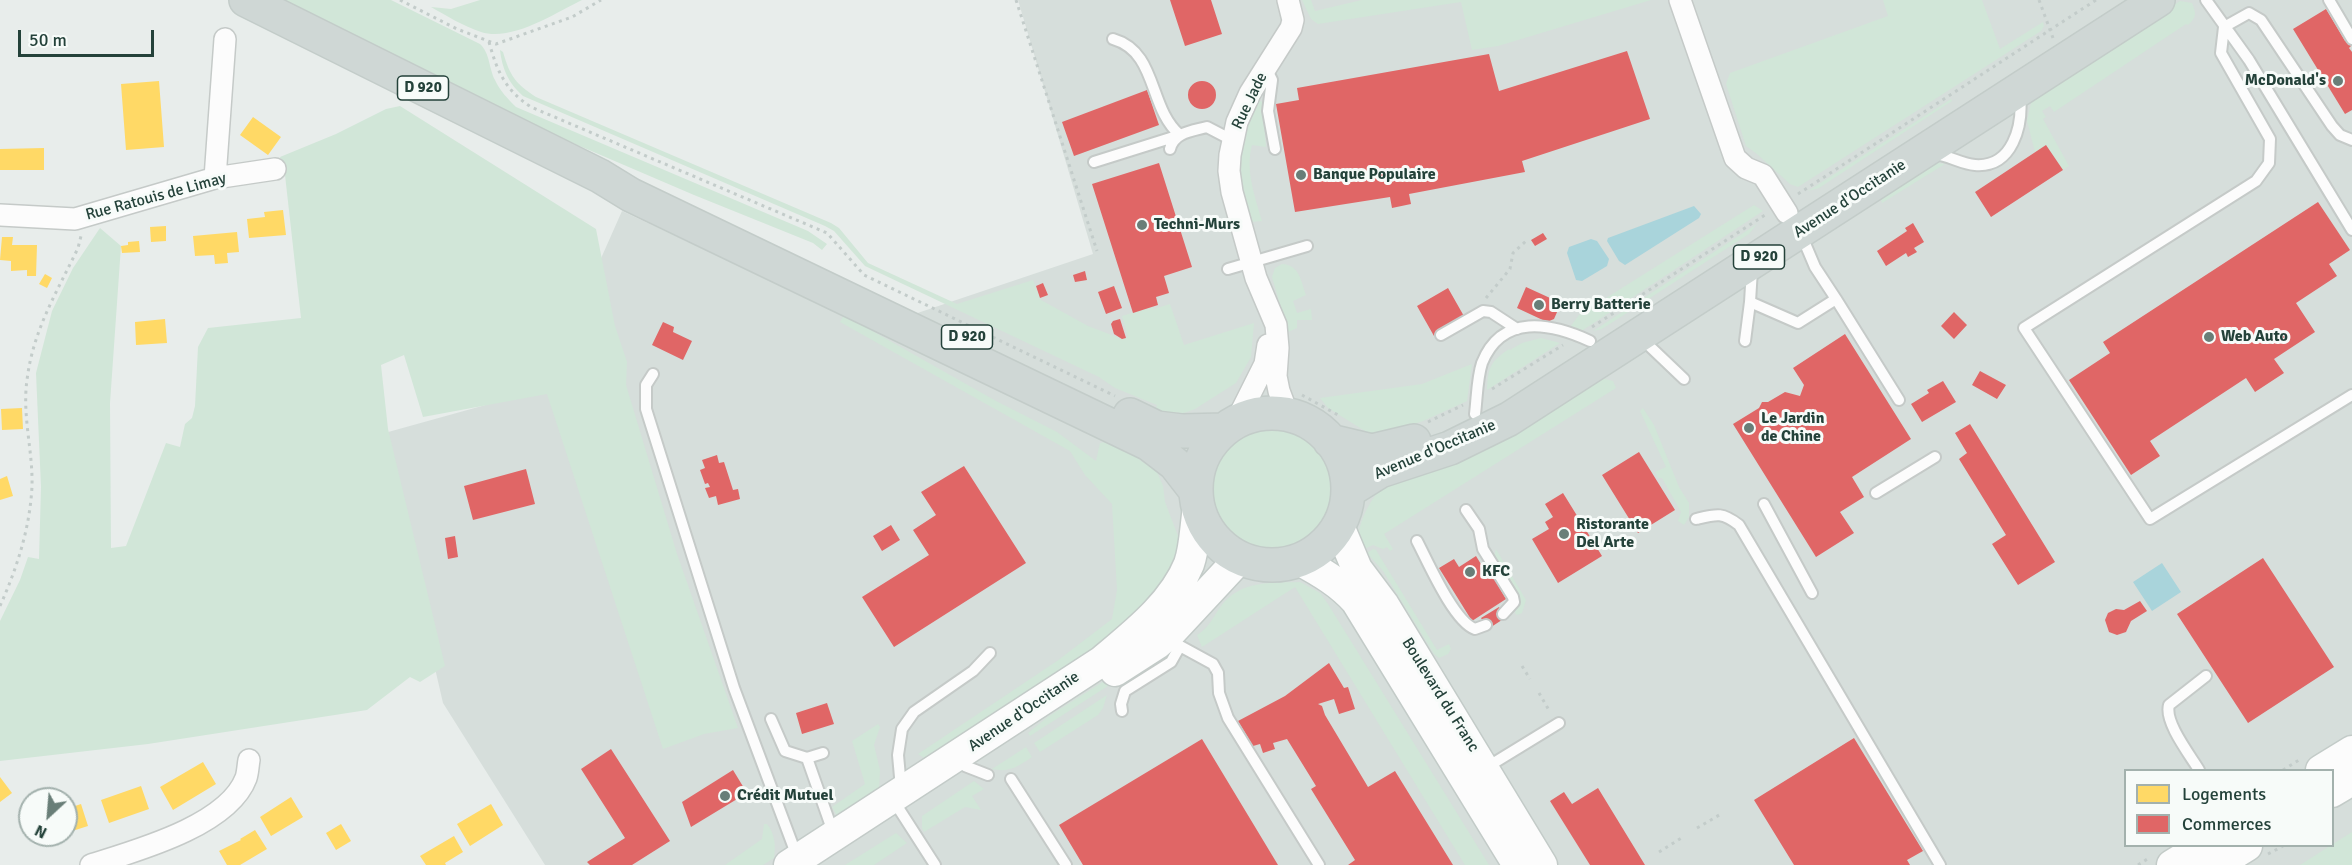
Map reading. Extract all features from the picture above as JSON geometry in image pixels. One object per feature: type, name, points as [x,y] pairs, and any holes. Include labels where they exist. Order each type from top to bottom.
[{"type":"main road","name":"D 920","points":[[246,0],[600,176],[632,195],[1149,444],[1175,464],[1197,499]]},
{"type":"main road","name":"Avenue d'Occitanie","points":[[1337,430],[1372,451],[1405,444],[1476,406],[1584,338],[1790,216],[2052,35],[2116,0]]},
{"type":"main road","name":"Avenue d'Occitanie","points":[[1348,491],[1380,471],[1450,448],[1509,419],[1752,262],[1790,216],[1919,154],[2158,0]]},
{"type":"main road","name":"D 920","points":[[600,176],[631,185],[812,266],[1008,356],[1157,428],[1182,431],[1230,426]]},
{"type":"main road","points":[[1292,403],[1312,424],[1337,430],[1348,491],[1339,525],[1325,544],[1299,560],[1267,565],[1240,558],[1215,539],[1207,528],[1197,499],[1197,476],[1203,457],[1216,437],[1230,426],[1292,403]]},
{"type":"main road","name":"Avenue d'Occitanie","points":[[799,863],[900,800],[1101,661],[1140,630],[1167,599],[1189,563],[1197,499]]},
{"type":"main road","name":"Boulevard du Franc","points":[[1339,525],[1357,569],[1384,605],[1542,865]]},
{"type":"main road","name":"Avenue d'Occitanie","points":[[799,863],[834,836],[900,800],[976,770],[1157,644],[1174,640],[1240,558]]},
{"type":"main road","name":"Boulevard du Franc","points":[[1299,560],[1344,587],[1356,601],[1518,865]]},
{"type":"main road","points":[[2324,769],[2352,751]]},
{"type":"main road","points":[[2334,791],[2352,780]]},
{"type":"main road","points":[[2172,865],[2201,847]]},
{"type":"main road","points":[[2216,865],[2245,847]]},
{"type":"street","name":"Rue Jade","points":[[1288,0],[1293,20],[1291,28],[1250,93],[1232,140],[1229,171],[1232,192],[1252,262],[1269,312],[1276,325],[1278,348],[1276,376],[1279,391],[1292,403]]},
{"type":"street","points":[[1680,0],[1735,158],[1746,168],[1763,175],[1790,216]]},
{"type":"street","points":[[214,178],[225,39]]},
{"type":"street","name":"Rue Ratouis de Limay","points":[[0,215],[75,219],[214,178],[275,170]]},
{"type":"street","name":"Rue Jade","points":[[1230,426],[1265,364],[1268,344],[1266,324],[1269,312]]},
{"type":"street","points":[[91,865],[156,844],[192,828],[223,807],[238,793],[246,778],[249,760]]},
{"type":"lane","points":[[2206,0],[2249,60],[2352,230]]},
{"type":"lane","points":[[2329,0],[2352,39]]},
{"type":"lane","points":[[2224,27],[2249,13],[2261,20],[2332,126],[2340,135],[2352,140]]},
{"type":"lane","points":[[2224,27],[2221,53],[2270,139],[2269,163],[2256,181],[2024,328],[2150,519],[2352,395]]},
{"type":"lane","points":[[1113,39],[1131,48],[1142,60],[1166,120],[1180,135]]},
{"type":"lane","points":[[1264,71],[1272,80],[1268,111],[1275,149]]},
{"type":"lane","points":[[1919,154],[1937,154],[1961,162],[1989,164],[2001,156],[2015,141],[2019,130],[2021,110],[2020,89]]},
{"type":"lane","points":[[1094,162],[1208,127],[1232,140]]},
{"type":"lane","points":[[1170,149],[1171,144],[1180,135]]},
{"type":"lane","points":[[1790,216],[1815,267],[1899,400]]},
{"type":"lane","points":[[1228,269],[1307,246]]},
{"type":"lane","points":[[1745,341],[1752,262]]},
{"type":"lane","points":[[1750,302],[1798,323],[1836,298]]},
{"type":"lane","points":[[1441,335],[1483,311],[1491,312],[1517,329]]},
{"type":"lane","points":[[1476,406],[1481,365],[1495,342],[1517,329],[1537,325],[1555,328],[1584,338]]},
{"type":"lane","points":[[1638,335],[1684,379]]},
{"type":"lane","points":[[652,374],[646,385],[646,409],[734,688],[799,863]]},
{"type":"lane","points":[[1876,493],[1935,457]]},
{"type":"lane","points":[[1764,504],[1812,593]]},
{"type":"lane","points":[[1466,510],[1481,534],[1483,549],[1513,597],[1514,602],[1503,614]]},
{"type":"lane","points":[[1696,519],[1710,515],[1727,515],[1739,525],[1940,865]]},
{"type":"lane","points":[[1417,541],[1438,583],[1463,622],[1475,629],[1486,625]]},
{"type":"lane","points":[[1122,711],[1122,696],[1125,691],[1172,662],[1174,640],[1213,664],[1218,673],[1220,693],[1228,718],[1319,865]]},
{"type":"lane","points":[[934,865],[900,800],[898,755],[902,729],[914,711],[973,671],[990,653]]},
{"type":"lane","points":[[2198,769],[2169,720],[2167,710],[2169,705],[2206,676]]},
{"type":"lane","points":[[771,719],[785,751],[807,758],[823,753]]},
{"type":"lane","points":[[1486,771],[1497,761],[1559,723]]},
{"type":"lane","points":[[807,758],[834,836]]},
{"type":"lane","points":[[1011,779],[1066,865]]},
{"type":"path","points":[[400,0],[457,29],[496,44],[572,17],[602,0]]},
{"type":"path","points":[[1016,0],[1096,251]]},
{"type":"path","points":[[2039,0],[2052,35]]},
{"type":"path","points":[[1419,426],[1476,406],[1584,338],[1790,216],[2052,35],[2096,0]]},
{"type":"path","points":[[489,42],[496,68],[515,97],[531,107],[827,233],[864,275],[1119,397]]},
{"type":"path","points":[[0,606],[24,546],[32,486],[26,408],[27,380],[43,317],[78,248],[84,216]]},
{"type":"path","points":[[1483,311],[1485,300],[1510,269],[1513,253],[1526,241]]},
{"type":"path","points":[[1292,403],[1337,430]]},
{"type":"path","points":[[1522,666],[1530,679]]},
{"type":"path","points":[[1539,693],[1551,712]]},
{"type":"path","points":[[1697,828],[1721,814]]},
{"type":"path","points":[[1659,852],[1683,837]]},
{"type":"shaded area","points":[[1018,0],[2352,0],[2352,865],[545,865],[443,703],[381,434],[543,389],[622,211],[873,328],[1093,254]]},
{"type":"green space","points":[[273,0],[391,0],[480,44],[486,52],[497,84],[516,107],[808,231],[827,244],[822,250],[813,243],[491,108]]},
{"type":"green space","points":[[480,0],[582,0],[533,25],[506,33],[493,34],[468,27],[431,7],[451,9]]},
{"type":"green space","points":[[1302,0],[1311,0],[1315,11],[1362,0],[1651,0],[1498,46],[1472,50],[1461,2],[1318,24],[1311,19]]},
{"type":"green space","points":[[1883,0],[1982,0],[2000,49],[2043,22],[2044,26],[2041,31],[1798,187],[1790,184],[1746,146],[1726,84],[1730,73],[1888,16]]},
{"type":"green space","points":[[2180,1],[2192,3],[2195,12],[2193,20],[2188,25],[2186,24],[2054,112],[2050,106],[2042,111],[2046,117],[2043,119],[2069,166],[2063,170],[2046,145],[2035,152],[2027,121],[2032,98]]},
{"type":"green space","points":[[500,50],[514,78],[536,97],[831,223],[839,228],[868,263],[957,304],[1033,280],[1041,300],[1088,326],[1122,339],[1128,337],[1122,316],[1170,304],[1184,345],[1254,323],[1251,357],[1236,383],[1195,409],[1184,413],[1155,411],[1157,405],[1115,388],[1099,377],[865,266],[834,231],[825,226],[523,96],[507,76]]},
{"type":"green space","points":[[1257,99],[1262,102],[1266,147],[1252,145],[1250,154],[1250,174],[1262,221],[1251,222],[1242,188],[1240,160],[1242,146]]},
{"type":"green space","points":[[1951,99],[1952,101],[1819,188],[1808,191]]},
{"type":"green space","points":[[400,106],[596,229],[615,326],[627,362],[626,385],[677,554],[738,728],[704,734],[663,749],[547,394],[423,417],[404,355],[381,365],[388,429],[445,666],[420,682],[410,677],[367,710],[148,744],[0,761],[0,621],[20,580],[28,557],[39,559],[41,487],[36,373],[52,311],[73,268],[100,228],[121,246],[110,403],[111,548],[126,546],[166,443],[180,447],[185,424],[192,418],[195,406],[198,347],[208,328],[301,318],[285,175],[280,157],[336,134],[386,109]]},
{"type":"green space","points":[[1933,162],[1945,164],[1882,203],[1880,196]]},
{"type":"green space","points":[[1754,205],[1763,211],[1580,332],[1570,327],[1579,315]]},
{"type":"green space","points":[[1757,224],[1749,234],[1602,329],[1593,331]]},
{"type":"green space","points":[[1282,264],[1293,267],[1306,295],[1293,301],[1297,313],[1311,309],[1312,320],[1297,320],[1297,328],[1288,332],[1272,277],[1275,268]]},
{"type":"green space","points":[[844,315],[996,401],[1057,432],[1096,461],[1100,443],[1112,441],[1141,450],[1137,458],[1157,472],[1178,536],[1176,561],[1164,580],[1130,619],[1093,649],[924,758],[918,754],[1057,661],[1112,619],[1117,590],[1112,504],[1085,475],[1070,451],[840,322]]},
{"type":"green space","points":[[1541,338],[1560,343],[1487,390],[1489,370],[1498,358],[1509,349]]},
{"type":"green space","points":[[1472,364],[1467,401],[1423,421],[1373,436],[1328,408],[1320,398],[1422,384]]},
{"type":"green space","points":[[1601,378],[1613,381],[1616,388],[1384,534],[1393,549],[1390,551],[1387,547],[1383,549],[1373,545],[1364,549],[1359,535],[1361,523],[1370,503],[1382,487]]},
{"type":"green space","points":[[1643,408],[1654,425],[1679,487],[1689,503],[1689,517],[1684,525],[1678,521],[1681,512],[1662,478],[1658,478],[1655,472],[1666,467],[1640,411]]},
{"type":"green space","points":[[1271,424],[1295,429],[1316,442],[1329,463],[1334,487],[1329,511],[1316,532],[1295,545],[1271,550],[1247,545],[1226,532],[1213,511],[1208,487],[1213,463],[1226,442],[1247,429]]},
{"type":"green space","points":[[1373,549],[1376,550],[1437,650],[1449,644],[1451,649],[1448,654],[1439,658],[1434,654],[1383,571],[1367,553]]},
{"type":"green space","points":[[1496,549],[1526,600],[1522,613],[1517,615],[1516,605],[1493,559]]},
{"type":"green space","points":[[1300,582],[1320,593],[1328,604],[1489,865],[1465,865],[1295,587],[1202,647],[1197,635],[1208,626],[1221,606],[1238,591],[1257,585]]},
{"type":"green space","points":[[1117,673],[1111,684],[1030,736],[1028,733],[1049,716]]},
{"type":"green space","points":[[1107,695],[1098,715],[1040,752],[1034,743]]},
{"type":"green space","points":[[878,724],[880,727],[874,745],[880,770],[879,790],[837,816],[832,807],[865,784],[852,741]]},
{"type":"green space","points":[[1026,747],[1032,757],[1023,763],[1009,769],[992,769]]},
{"type":"green space","points":[[974,781],[984,789],[972,796],[981,810],[965,807],[924,832],[922,816]]},
{"type":"green space","points":[[764,824],[770,828],[773,836],[774,858],[763,865],[725,865],[762,839]]},
{"type":"green space","points":[[2352,832],[2352,865],[2300,865],[2328,847],[2334,847],[2334,843]]},
{"type":"green space","points":[[896,833],[907,843],[874,865],[845,865]]},
{"type":"water","points":[[1694,206],[1701,214],[1699,218],[1625,265],[1619,261],[1607,241],[1608,238]]},
{"type":"water","points":[[1591,239],[1597,241],[1609,259],[1607,266],[1582,281],[1576,280],[1567,253],[1569,247]]},
{"type":"water","points":[[2162,563],[2181,592],[2152,611],[2133,582]]},
{"type":"building: Logements","points":[[159,81],[164,147],[126,150],[121,84]]},
{"type":"building: Logements","points":[[253,117],[281,137],[268,155],[240,135]]},
{"type":"building: Logements","points":[[44,148],[44,170],[0,170],[0,149]]},
{"type":"building: Logements","points":[[283,210],[286,235],[249,238],[247,219],[265,217],[264,212]]},
{"type":"building: Logements","points":[[166,226],[166,241],[151,242],[150,227]]},
{"type":"building: Logements","points":[[237,232],[239,252],[227,253],[228,263],[215,264],[214,255],[195,256],[193,236]]},
{"type":"building: Logements","points":[[2,237],[13,237],[12,245],[37,245],[36,276],[27,276],[27,270],[11,271],[11,261],[0,260]]},
{"type":"building: Logements","points":[[139,241],[140,252],[122,253],[121,246],[128,245],[128,242]]},
{"type":"building: Logements","points":[[45,274],[52,278],[47,288],[39,284]]},
{"type":"building: Logements","points":[[165,319],[167,343],[136,345],[135,322]]},
{"type":"building: Logements","points":[[22,408],[23,429],[2,430],[1,409]]},
{"type":"building: Logements","points":[[7,476],[13,496],[0,500],[0,479]]},
{"type":"building: Logements","points":[[203,762],[216,784],[173,810],[160,787]]},
{"type":"building: Logements","points":[[0,777],[12,793],[0,802]]},
{"type":"building: Logements","points":[[141,786],[149,809],[109,823],[101,800]]},
{"type":"building: Logements","points":[[291,797],[303,817],[271,836],[260,817]]},
{"type":"building: Logements","points":[[81,804],[88,826],[78,829],[78,805]]},
{"type":"building: Logements","points":[[491,804],[503,825],[470,846],[457,824]]},
{"type":"building: Logements","points":[[341,824],[351,841],[336,850],[326,833]]},
{"type":"building: Logements","points":[[255,830],[267,849],[240,865],[227,865],[219,851]]},
{"type":"building: Logements","points":[[454,836],[463,852],[445,863],[446,865],[426,865],[420,856]]},
{"type":"building: Commerces","points":[[1170,0],[1211,0],[1222,34],[1185,46]]},
{"type":"building: Commerces","name":"McDonald's","points":[[2326,9],[2345,41],[2348,40],[2351,46],[2349,48],[2352,52],[2352,110],[2345,114],[2293,29]]},
{"type":"building: Commerces","points":[[1627,51],[1650,119],[1522,161],[1525,172],[1409,194],[1411,204],[1392,208],[1390,197],[1295,212],[1276,104],[1299,100],[1297,88],[1489,54],[1499,91]]},
{"type":"building: Commerces","points":[[1202,81],[1212,85],[1216,95],[1212,105],[1202,109],[1192,105],[1188,95],[1192,85]]},
{"type":"building: Commerces","points":[[1147,90],[1159,125],[1074,156],[1062,122]]},
{"type":"building: Commerces","points":[[2046,145],[2063,170],[1991,217],[1975,192]]},
{"type":"building: Commerces","name":"Techni-Murs","points":[[1159,163],[1192,267],[1164,276],[1169,293],[1156,297],[1158,305],[1133,313],[1092,184]]},
{"type":"building: Commerces","name":"Web Auto","points":[[2318,202],[2350,250],[2329,264],[2337,276],[2296,303],[2315,332],[2274,359],[2284,373],[2255,392],[2246,378],[2150,441],[2160,456],[2131,475],[2069,380],[2110,353],[2103,342]]},
{"type":"building: Commerces","points":[[1913,223],[1924,242],[1914,248],[1917,252],[1908,257],[1906,253],[1886,266],[1877,251],[1907,231],[1905,228]]},
{"type":"building: Commerces","points":[[1543,233],[1547,239],[1535,246],[1531,240]]},
{"type":"building: Commerces","points":[[1085,271],[1087,280],[1075,282],[1073,275]]},
{"type":"building: Commerces","points":[[1043,283],[1048,295],[1040,298],[1036,286]]},
{"type":"building: Commerces","points":[[1114,286],[1122,308],[1106,314],[1098,292]]},
{"type":"building: Commerces","name":"Berry Batterie","points":[[1526,287],[1561,303],[1554,319],[1547,322],[1517,308]]},
{"type":"building: Commerces","points":[[1448,288],[1465,318],[1434,336],[1417,306]]},
{"type":"building: Commerces","points":[[1954,312],[1967,325],[1954,339],[1941,326]]},
{"type":"building: Commerces","points":[[1120,319],[1126,338],[1122,339],[1114,334],[1111,324]]},
{"type":"building: Commerces","points":[[663,322],[674,327],[673,332],[692,341],[683,360],[652,345]]},
{"type":"building: Commerces","points":[[1845,334],[1911,439],[1852,477],[1864,497],[1840,512],[1854,533],[1816,557],[1733,424],[1759,408],[1762,402],[1768,402],[1785,392],[1800,396],[1804,385],[1793,368]]},
{"type":"building: Commerces","points":[[1980,371],[2006,385],[1997,399],[1972,385]]},
{"type":"building: Commerces","points":[[1943,381],[1956,402],[1922,422],[1911,404],[1929,393],[1927,390]]},
{"type":"building: Commerces","points":[[1970,424],[2055,562],[2018,585],[1992,544],[2006,535],[1959,459],[1967,453],[1955,433]]},
{"type":"building: Commerces","points":[[1639,452],[1675,510],[1638,533],[1602,475]]},
{"type":"building: Commerces","points":[[717,455],[719,463],[724,462],[733,490],[738,489],[740,499],[718,505],[716,496],[709,498],[705,488],[710,487],[708,483],[705,484],[700,470],[705,468],[702,460]]},
{"type":"building: Commerces","points":[[964,466],[1026,563],[894,647],[862,597],[929,555],[913,530],[936,515],[921,492]]},
{"type":"building: Commerces","points":[[526,469],[535,504],[473,520],[464,486]]},
{"type":"building: Commerces","name":"Ristorante Del Arte","points":[[1563,493],[1602,556],[1558,583],[1532,539],[1549,529],[1545,522],[1553,517],[1545,504]]},
{"type":"building: Commerces","points":[[891,525],[900,540],[882,551],[873,536]]},
{"type":"building: Commerces","points":[[455,536],[458,557],[448,559],[445,538]]},
{"type":"building: Commerces","points":[[1476,556],[1487,574],[1490,572],[1506,599],[1472,621],[1439,568],[1454,559],[1459,567]]},
{"type":"building: Commerces","points":[[2263,558],[2334,667],[2248,723],[2177,614]]},
{"type":"building: Commerces","points":[[2140,601],[2147,611],[2131,621],[2126,632],[2117,635],[2109,632],[2105,620],[2108,613],[2116,609],[2124,610]]},
{"type":"building: Commerces","points":[[1499,607],[1505,618],[1488,629],[1481,618]]},
{"type":"building: Commerces","points":[[1329,663],[1344,688],[1348,687],[1355,709],[1339,714],[1334,699],[1318,704],[1322,706],[1325,715],[1368,787],[1395,771],[1453,865],[1348,865],[1355,860],[1311,789],[1316,786],[1287,739],[1273,743],[1275,749],[1263,753],[1260,744],[1253,746],[1238,721],[1285,696]]},
{"type":"building: Commerces","points":[[827,703],[834,724],[802,734],[796,713]]},
{"type":"building: Commerces","points":[[1854,738],[1923,851],[1907,860],[1910,865],[1794,865],[1754,800]]},
{"type":"building: Commerces","points":[[1202,739],[1278,865],[1083,865],[1059,825]]},
{"type":"building: Commerces","points":[[611,749],[670,841],[632,865],[590,865],[587,862],[625,838],[581,769]]},
{"type":"building: Commerces","points":[[733,770],[747,793],[691,827],[682,802]]},
{"type":"building: Commerces","points":[[1598,788],[1645,865],[1590,865],[1550,801],[1564,792],[1572,804]]},
{"type":"place","name":"McDonald's","points":[[2338,81]]},
{"type":"place","name":"Banque Populaire","points":[[1301,175]]},
{"type":"place","name":"Techni-Murs","points":[[1142,225]]},
{"type":"place","name":"Berry Batterie","points":[[1539,305]]},
{"type":"place","name":"Web Auto","points":[[2209,337]]},
{"type":"place","name":"Le Jardin de Chine","points":[[1749,428]]},
{"type":"place","name":"Ristorante Del Arte","points":[[1564,534]]},
{"type":"place","name":"KFC","points":[[1470,572]]},
{"type":"place","name":"Crédit Mutuel","points":[[725,796]]}]
